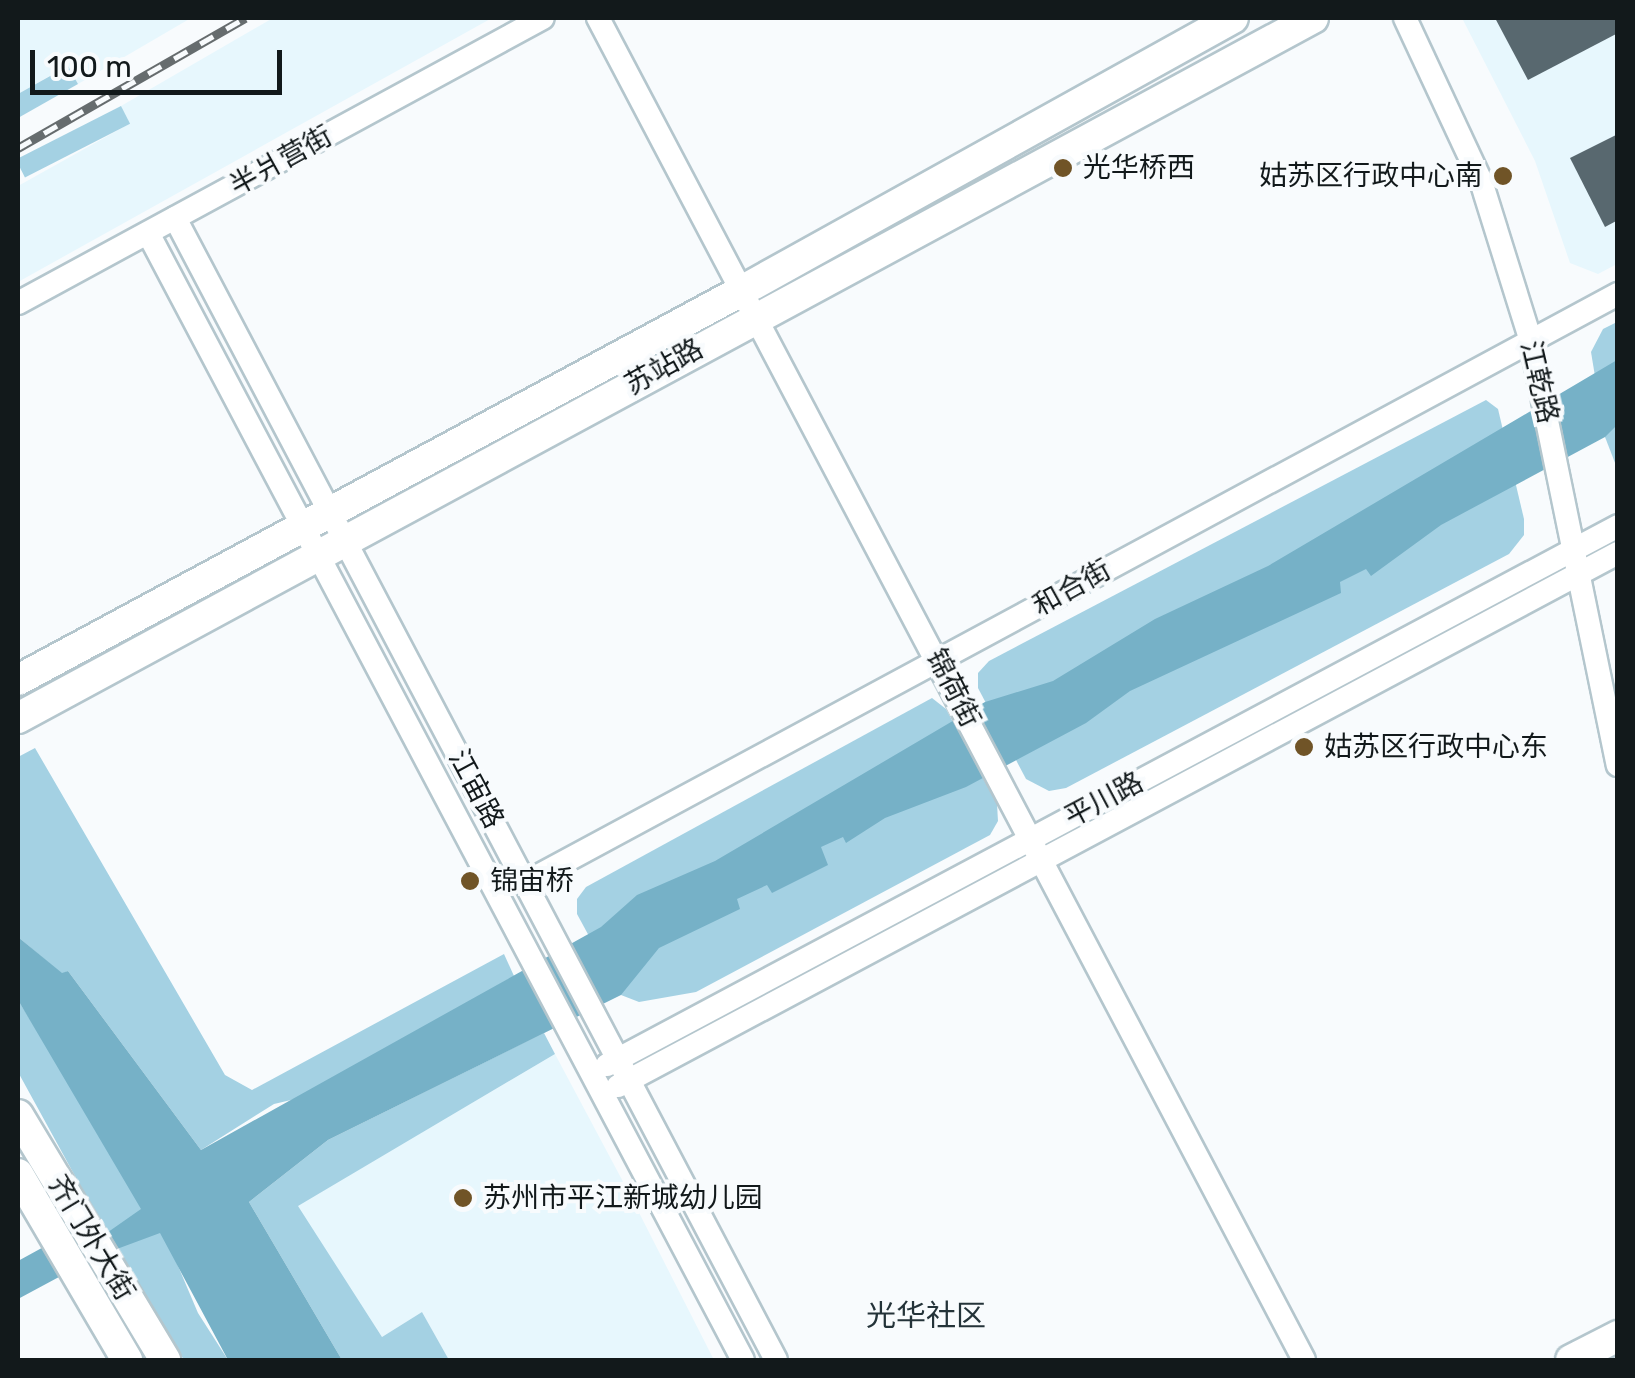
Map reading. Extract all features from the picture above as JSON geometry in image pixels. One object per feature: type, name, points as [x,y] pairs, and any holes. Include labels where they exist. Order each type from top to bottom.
[{"type":"main road","name":"苏站路","points":[[18,718],[333,547],[1232,18]]},
{"type":"main road","name":"苏站路","points":[[18,680],[319,519],[1312,18]]},
{"type":"main road","name":"齐门外大街","points":[[18,1115],[84,1287],[127,1360]]},
{"type":"main road","name":"齐门外大街","points":[[18,1174],[56,1208],[111,1270],[166,1360]]},
{"type":"main road","points":[[1571,1360],[1618,1336]]},
{"type":"street","name":"半爿营街","points":[[18,303],[543,18]]},
{"type":"street","name":"锦荷街","points":[[598,18],[752,302],[1304,1360]]},
{"type":"street","name":"江乾路","points":[[1405,18],[1482,181],[1530,338],[1618,765]]},
{"type":"street","name":"江宙路","points":[[175,218],[528,952],[744,1360]]},
{"type":"street","name":"江宙路","points":[[148,233],[319,519]]},
{"type":"street","name":"和合街","points":[[526,883],[1530,338],[1618,294]]},
{"type":"street","name":"平川路","points":[[596,1084],[616,1060],[1618,526]]},
{"type":"street","name":"江宙路","points":[[333,547],[526,883],[776,1360]]},
{"type":"street","name":"平川路","points":[[596,1084],[628,1081],[1618,553]]},
{"type":"shaded area","points":[[18,18],[191,18],[78,84],[67,66],[18,94]]},
{"type":"shaded area","points":[[273,18],[492,18],[18,282],[18,186],[129,124],[121,106]]},
{"type":"shaded area","points":[[1462,18],[1617,18],[1617,264],[1598,274],[1570,263],[1535,161]]},
{"type":"shaded area","points":[[68,66],[78,84],[18,118],[18,94]]},
{"type":"shaded area","points":[[121,106],[130,124],[25,177],[18,158]]},
{"type":"shaded area","points":[[1617,322],[1617,468],[1605,437],[1591,352],[1603,329]]},
{"type":"shaded area","points":[[1617,360],[1617,425],[1605,437],[1441,525],[1371,576],[1366,569],[1340,582],[1341,593],[1130,691],[1086,723],[966,787],[885,818],[846,843],[843,837],[821,847],[828,865],[772,893],[767,885],[737,899],[740,909],[659,948],[621,995],[328,1140],[249,1202],[342,1360],[228,1360],[160,1233],[98,1256],[18,1299],[18,1261],[80,1227],[91,1244],[141,1209],[18,1000],[18,937],[62,973],[68,971],[201,1150],[601,927],[637,895],[715,861],[985,702],[1053,681],[1155,619],[1268,566]]},
{"type":"shaded area","points":[[1486,400],[1498,409],[1524,519],[1524,535],[1509,554],[1066,788],[1049,791],[1026,779],[978,688],[978,673],[989,661]]},
{"type":"shaded area","points":[[932,698],[946,709],[997,804],[998,821],[990,835],[696,992],[639,1002],[621,995],[577,914],[577,899],[586,887]]},
{"type":"shaded area","points":[[35,748],[225,1075],[252,1090],[504,954],[514,976],[308,1096],[274,1104],[201,1150],[68,971],[62,974],[18,937],[18,757]]},
{"type":"shaded area","points":[[18,1000],[167,1240],[198,1313],[228,1360],[184,1360],[115,1249],[18,1072]]},
{"type":"shaded area","points":[[544,1033],[555,1054],[298,1206],[382,1337],[422,1312],[449,1360],[342,1360],[249,1202],[328,1140]]},
{"type":"shaded area","name":"苏州市平江新城幼儿园","points":[[555,1054],[714,1360],[449,1360],[422,1312],[382,1337],[297,1206]]},
{"type":"building","points":[[1495,18],[1618,18],[1618,33],[1528,80]]},
{"type":"building","points":[[1618,134],[1618,220],[1605,227],[1570,158]]},
{"type":"railway","points":[[18,148],[245,18]]},
{"type":"place","name":"光华桥西","points":[[1063,168]]},
{"type":"place","name":"姑苏区行政中心南","points":[[1503,176]]},
{"type":"place","name":"姑苏区行政中心东","points":[[1304,747]]},
{"type":"place","name":"锦宙桥","points":[[470,881]]},
{"type":"place","name":"苏州市平江新城幼儿园","points":[[463,1198]]},
{"type":"district","name":"光华社区","points":[[926,1316]]}]
